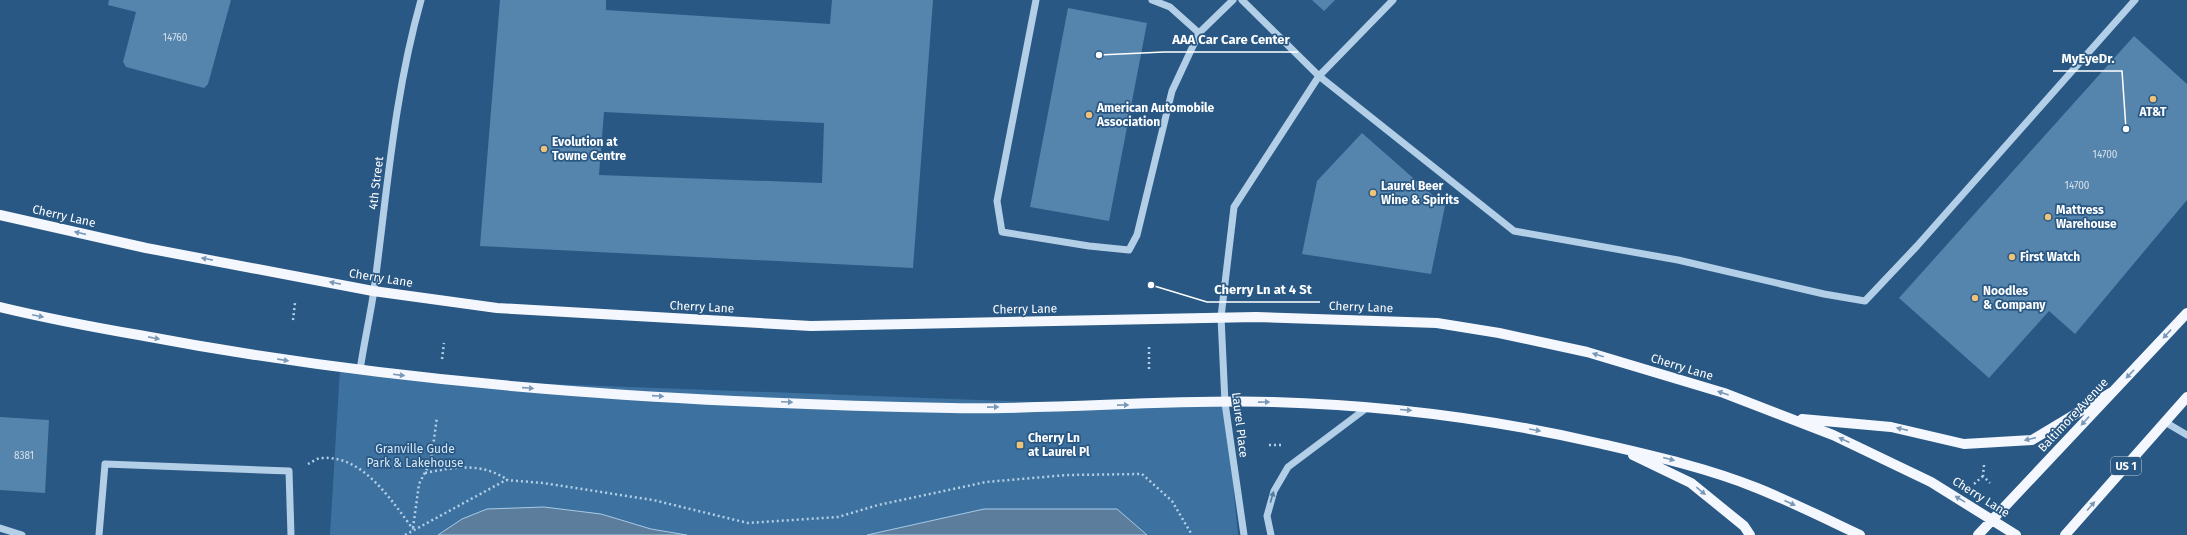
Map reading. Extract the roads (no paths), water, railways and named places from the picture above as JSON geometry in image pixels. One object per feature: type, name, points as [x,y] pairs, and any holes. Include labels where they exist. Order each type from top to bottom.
[{"type":"main road","name":"Cherry Lane","points":[[0,215],[146,248],[373,291],[497,308],[811,326],[1221,317],[1437,323],[1499,333],[1595,354],[1724,393],[1833,435],[1931,482],[1993,519],[2016,535]]},
{"type":"main road","points":[[0,307],[194,346],[311,365],[480,385],[696,399],[954,408],[1269,402],[1368,407],[1422,412],[1535,430],[1670,459],[1756,488],[1860,535]]},
{"type":"main road","name":"Baltimore Avenue","points":[[1978,535],[2187,313]]},
{"type":"main road","points":[[1789,418],[1891,427],[1964,444],[2032,440],[2112,392]]},
{"type":"main road","name":"US 1","points":[[2065,535],[2187,397]]},
{"type":"main road","points":[[1617,447],[1691,483],[1744,526],[1750,535]]},
{"type":"street","name":"4th Street","points":[[360,370],[373,291],[395,115],[413,29],[421,0]]},
{"type":"street","points":[[1036,0],[997,201],[1002,232],[1089,246],[1129,250],[1137,235],[1172,91],[1199,33],[1233,0]]},
{"type":"street","points":[[1152,0],[1170,7],[1199,33]]},
{"type":"street","points":[[1242,0],[1320,76],[1514,230],[1678,260],[1824,294],[1865,301],[1922,240],[2135,0]]},
{"type":"street","name":"Laurel Place","points":[[1244,535],[1225,403],[1221,317],[1234,207],[1320,76],[1393,0]]},
{"type":"street","points":[[1271,535],[1267,516],[1274,491],[1288,467],[1368,407]]},
{"type":"street","points":[[2165,422],[2187,435]]},
{"type":"street","points":[[99,535],[105,464],[290,471],[291,535]]},
{"type":"street","points":[[0,528],[22,535]]},
{"type":"place","name":"AAA Car Care Center","points":[[1099,55]]},
{"type":"place","name":"AT&T","points":[[2153,99]]},
{"type":"place","name":"American Automobile Association","points":[[1089,115]]},
{"type":"place","name":"MyEyeDr.","points":[[2126,129]]},
{"type":"place","name":"Evolution at Towne Centre","points":[[544,149]]},
{"type":"place","name":"Laurel Beer Wine & Spirits","points":[[1373,193]]},
{"type":"place","name":"Mattress Warehouse","points":[[2048,217]]},
{"type":"place","name":"First Watch","points":[[2012,257]]},
{"type":"place","name":"Cherry Ln at 4 St","points":[[1151,285]]},
{"type":"place","name":"Noodles & Company","points":[[1975,298]]},
{"type":"place","name":"Cherry Ln at Laurel Pl","points":[[1020,445]]},
{"type":"park label","name":"Granville Gude Park & Lakehouse","points":[[415,456]]}]
